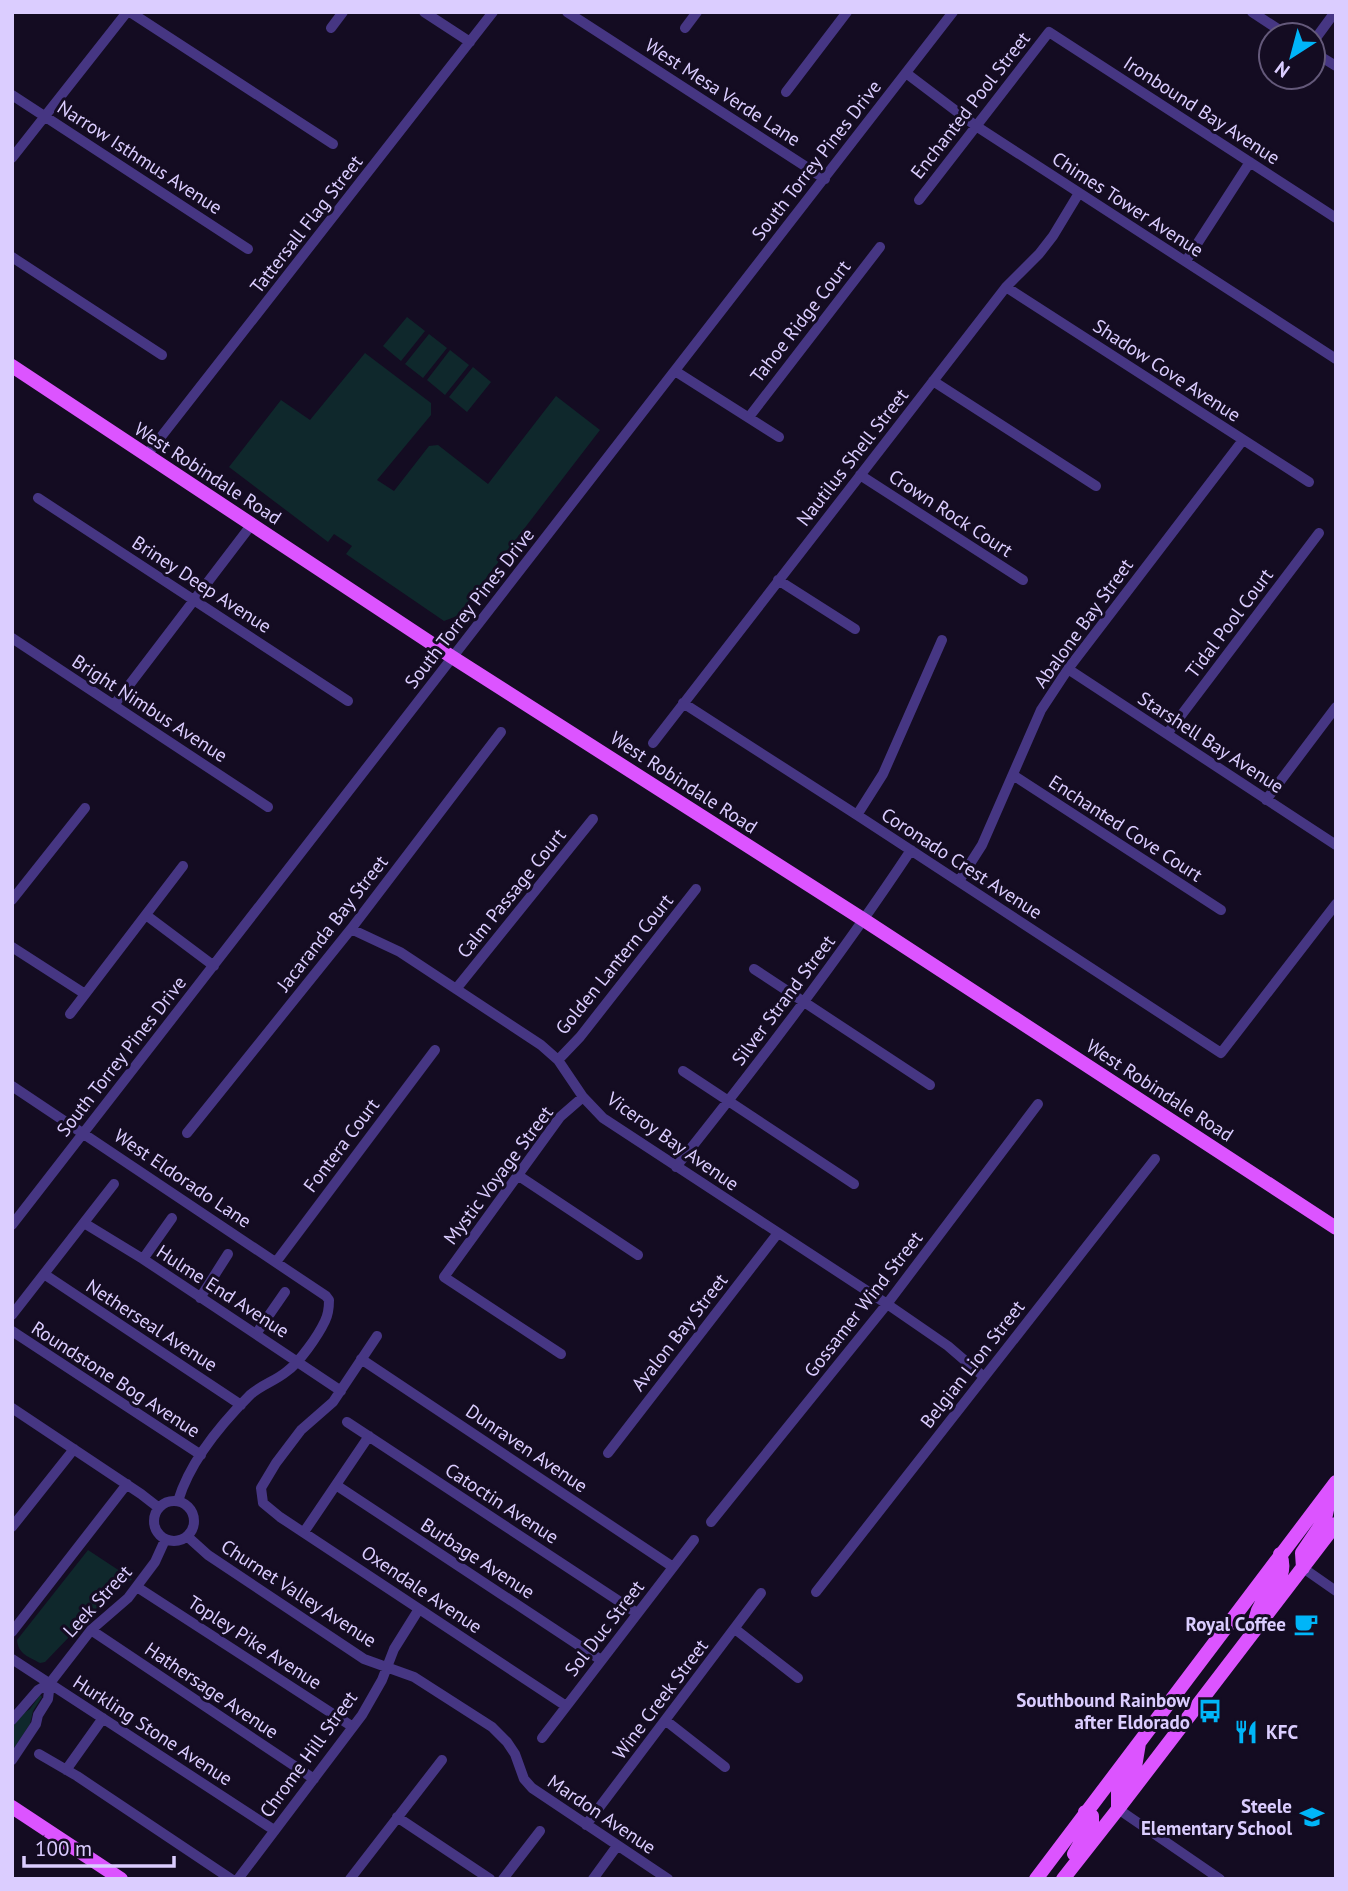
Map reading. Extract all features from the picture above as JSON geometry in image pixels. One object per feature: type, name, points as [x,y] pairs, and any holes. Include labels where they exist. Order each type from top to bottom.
[{"type":"main road","name":"West Robindale Road","points":[[12,366],[453,657],[864,920],[1336,1228]]},
{"type":"main road","points":[[1036,1879],[1334,1484]]},
{"type":"main road","points":[[1303,1568],[1302,1553],[1325,1519],[1334,1484]]},
{"type":"main road","points":[[1064,1877],[1336,1524]]},
{"type":"main road","points":[[1256,1630],[1256,1616],[1262,1603],[1282,1575],[1280,1554]]},
{"type":"main road","points":[[1118,1809],[1118,1792],[1135,1767],[1139,1742]]},
{"type":"main road","points":[[12,1807],[121,1879]]},
{"type":"main road","points":[[1064,1877],[1075,1849],[1093,1823],[1092,1816],[1085,1812]]},
{"type":"street","points":[[12,158],[128,12],[333,144]]},
{"type":"street","points":[[331,28],[343,12]]},
{"type":"street","points":[[424,12],[470,42]]},
{"type":"street","name":"Tattersall Flag Street","points":[[146,456],[494,12]]},
{"type":"street","name":"West Mesa Verde Lane","points":[[567,12],[825,179]]},
{"type":"street","points":[[685,28],[697,12]]},
{"type":"street","points":[[786,92],[847,12]]},
{"type":"street","name":"South Torrey Pines Drive","points":[[12,1225],[953,12]]},
{"type":"street","name":"Enchanted Pool Street","points":[[919,200],[1049,33]]},
{"type":"street","name":"Ironbound Bay Avenue","points":[[1049,33],[1336,218]]},
{"type":"street","name":"Chimes Tower Avenue","points":[[906,73],[976,126],[1336,359]]},
{"type":"street","name":"Narrow Isthmus Avenue","points":[[12,95],[248,249]]},
{"type":"street","points":[[1186,261],[1250,162]]},
{"type":"street","name":"Nautilus Shell Street","points":[[653,743],[1006,287],[1040,254],[1079,193]]},
{"type":"street","name":"Tahoe Ridge Court","points":[[749,417],[880,247]]},
{"type":"street","points":[[12,257],[162,355]]},
{"type":"street","name":"Shadow Cove Avenue","points":[[1006,287],[1309,482]]},
{"type":"street","points":[[675,371],[779,437]]},
{"type":"street","points":[[933,381],[1096,486]]},
{"type":"street","name":"Abalone Bay Street","points":[[959,881],[982,845],[1041,710],[1068,669],[1243,440]]},
{"type":"street","name":"Crown Rock Court","points":[[860,475],[1023,580]]},
{"type":"street","name":"Briney Deep Avenue","points":[[38,498],[348,701]]},
{"type":"street","points":[[114,705],[252,524]]},
{"type":"street","name":"Tidal Pool Court","points":[[1167,734],[1319,533]]},
{"type":"street","points":[[778,580],[855,629]]},
{"type":"street","name":"Bright Nimbus Avenue","points":[[12,638],[268,807]]},
{"type":"street","points":[[857,815],[883,774],[942,640]]},
{"type":"street","name":"Starshell Bay Avenue","points":[[1068,669],[1336,845]]},
{"type":"street","name":"Coronado Crest Avenue","points":[[683,703],[1221,1053],[1336,904]]},
{"type":"street","points":[[1266,800],[1336,706]]},
{"type":"street","name":"Jacaranda Bay Street","points":[[187,1133],[351,929],[501,732]]},
{"type":"street","name":"Enchanted Cove Court","points":[[1013,775],[1221,910]]},
{"type":"street","points":[[12,900],[85,808]]},
{"type":"street","name":"Calm Passage Court","points":[[456,989],[593,819]]},
{"type":"street","name":"Silver Strand Street","points":[[676,1167],[821,981],[911,850]]},
{"type":"street","points":[[69,1014],[183,866]]},
{"type":"street","name":"Golden Lantern Court","points":[[558,1060],[580,1037],[696,889]]},
{"type":"street","points":[[146,915],[214,966]]},
{"type":"street","name":"Viceroy Bay Avenue","points":[[351,929],[400,952],[541,1045],[558,1060],[583,1097],[603,1118],[887,1304],[948,1346],[984,1377]]},
{"type":"street","points":[[12,947],[85,994]]},
{"type":"street","points":[[754,969],[930,1085]]},
{"type":"street","name":"Fontera Court","points":[[276,1262],[435,1050]]},
{"type":"street","points":[[683,1071],[854,1184]]},
{"type":"street","name":"West Eldorado Lane","points":[[12,1086],[326,1296],[329,1304],[326,1321],[297,1361]]},
{"type":"street","name":"Mystic Voyage Street","points":[[561,1354],[444,1277],[560,1117],[583,1097]]},
{"type":"street","name":"Gossamer Wind Street","points":[[711,1522],[887,1304],[1038,1104]]},
{"type":"street","name":"Belgian Lion Street","points":[[816,1592],[1155,1158]]},
{"type":"street","points":[[519,1176],[638,1255]]},
{"type":"street","points":[[12,1315],[114,1184]]},
{"type":"street","points":[[143,1259],[172,1218]]},
{"type":"street","name":"Hulme End Avenue","points":[[84,1223],[143,1259],[341,1391]]},
{"type":"street","name":"Avalon Bay Street","points":[[608,1453],[778,1233]]},
{"type":"street","points":[[200,1298],[228,1254]]},
{"type":"street","name":"Netherseal Avenue","points":[[44,1274],[241,1405]]},
{"type":"street","points":[[256,1334],[285,1292]]},
{"type":"street","name":"Roundstone Bog Avenue","points":[[12,1331],[201,1455]]},
{"type":"street","points":[[341,1391],[377,1336]]},
{"type":"street","name":"Dunraven Avenue","points":[[361,1359],[673,1567]]},
{"type":"street","points":[[178,1501],[186,1479],[225,1422],[261,1386],[290,1370],[297,1361]]},
{"type":"street","name":"Oxendale Avenue","points":[[341,1391],[333,1402],[301,1430],[265,1479],[261,1498],[268,1508],[566,1706]]},
{"type":"street","points":[[12,1408],[159,1508]]},
{"type":"street","name":"Catoctin Avenue","points":[[347,1422],[637,1614]]},
{"type":"street","points":[[304,1532],[369,1436]]},
{"type":"street","points":[[12,1527],[74,1449]]},
{"type":"street","points":[[12,1632],[127,1484]]},
{"type":"street","name":"Burbage Avenue","points":[[336,1485],[601,1660]]},
{"type":"street","points":[[178,1501],[189,1507],[194,1526],[188,1536],[177,1542],[165,1540],[160,1536],[153,1519],[164,1503],[178,1501]]},
{"type":"street","name":"Churnet Valley Avenue","points":[[188,1536],[208,1555],[365,1659],[414,1677],[492,1727],[515,1754],[522,1773]]},
{"type":"street","name":"Sol Duc Street","points":[[541,1738],[694,1539]]},
{"type":"street","name":"Leek Street","points":[[12,1720],[38,1690],[50,1683],[91,1630],[128,1598],[161,1551],[165,1540]]},
{"type":"street","points":[[1303,1568],[1336,1591]]},
{"type":"street","name":"Topley Pike Avenue","points":[[137,1587],[353,1727]]},
{"type":"street","name":"Wine Creek Street","points":[[586,1825],[761,1593]]},
{"type":"street","name":"Chrome Hill Street","points":[[238,1879],[353,1727],[374,1695],[394,1649],[419,1609]]},
{"type":"street","points":[[735,1629],[798,1678]]},
{"type":"street","name":"Hathersage Avenue","points":[[91,1630],[314,1779]]},
{"type":"street","name":"Hurkling Stone Avenue","points":[[12,1659],[274,1830]]},
{"type":"street","name":"Leek Street","points":[[12,1760],[36,1724],[48,1699],[50,1683]]},
{"type":"street","points":[[66,1770],[103,1718]]},
{"type":"street","points":[[665,1720],[725,1767]]},
{"type":"street","points":[[39,1754],[77,1776],[231,1879]]},
{"type":"street","points":[[350,1879],[442,1760]]},
{"type":"street","name":"Mardon Avenue","points":[[522,1773],[532,1788],[668,1879]]},
{"type":"street","points":[[1118,1809],[1220,1879]]},
{"type":"street","points":[[397,1817],[490,1879]]},
{"type":"street","points":[[503,1879],[540,1832]]},
{"type":"street","points":[[593,1879],[617,1846]]},
{"type":"green space","points":[[407,317],[425,331],[401,361],[383,346]]},
{"type":"green space","points":[[429,334],[447,348],[423,378],[405,364]]},
{"type":"green space","points":[[450,350],[469,365],[445,395],[427,380]]},
{"type":"green space","points":[[365,353],[431,403],[431,415],[377,480],[394,491],[429,446],[438,445],[488,484],[556,396],[600,430],[457,616],[444,621],[346,554],[352,546],[334,534],[328,542],[229,467],[281,400],[310,420]]},
{"type":"green space","points":[[473,367],[491,382],[467,412],[449,397]]},
{"type":"green space","points":[[88,1550],[132,1579],[97,1608],[45,1662],[40,1663],[22,1652],[17,1640]]},
{"type":"green space","points":[[40,1695],[42,1697],[33,1711],[30,1724],[12,1751],[12,1727]]},
{"type":"place","name":"Royal Coffee","points":[[1306,1624]]},
{"type":"place","name":"Southbound Rainbow after Eldorado","points":[[1210,1711]]},
{"type":"place","name":"KFC","points":[[1246,1732]]},
{"type":"place","name":"Steele Elementary School","points":[[1312,1817]]}]
